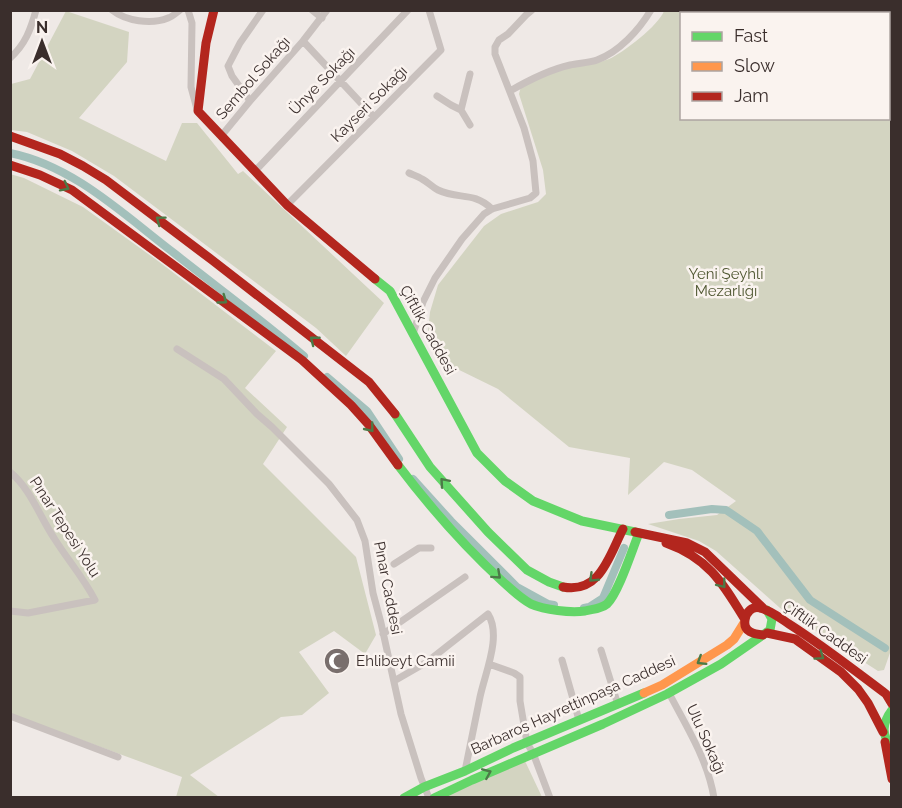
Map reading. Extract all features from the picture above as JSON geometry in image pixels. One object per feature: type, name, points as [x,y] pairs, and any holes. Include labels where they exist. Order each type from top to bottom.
[{"type":"street","points":[[10,58],[24,43],[36,10]]},
{"type":"street","points":[[112,10],[118,15],[145,22],[168,18],[180,10]]},
{"type":"street","points":[[188,10],[192,23],[191,87],[198,111]]},
{"type":"street","points":[[198,111],[206,44],[214,10]]},
{"type":"street","points":[[250,101],[232,76],[228,66],[240,43],[263,10]]},
{"type":"street","points":[[312,10],[322,18]]},
{"type":"street","name":"Sembol Sokağı","points":[[222,135],[327,10]]},
{"type":"street","name":"Ünye Sokağı","points":[[255,171],[408,10]]},
{"type":"street","name":"Kayseri Sokağı","points":[[287,205],[441,50],[429,10]]},
{"type":"street","points":[[413,334],[423,302],[435,278],[462,239],[484,214],[492,209],[530,198],[536,193],[533,161],[524,128],[495,54],[495,47],[499,40],[532,10]]},
{"type":"street","points":[[510,90],[535,76],[569,65],[597,60],[621,46],[651,10]]},
{"type":"street","points":[[303,41],[374,117]]},
{"type":"street","points":[[461,110],[470,74]]},
{"type":"street","points":[[437,96],[461,110],[470,125]]},
{"type":"street","name":"Çiftlik Caddesi","points":[[198,111],[287,205],[390,291],[477,453],[505,481],[533,501],[582,521],[687,543],[705,552],[765,609],[805,633],[841,659],[886,694],[891,704]]},
{"type":"street","points":[[10,136],[62,154],[106,180],[369,382],[390,406],[432,469],[484,528],[528,570],[562,587],[579,588],[590,584],[597,577],[623,529]]},
{"type":"street","points":[[10,165],[40,175],[72,190],[302,360],[351,405],[369,425],[417,489],[488,568],[532,604],[577,612],[606,605],[617,588],[639,533]]},
{"type":"street","points":[[409,174],[422,178],[438,190],[473,197],[492,209]]},
{"type":"street","name":"Pınar Caddesi","points":[[177,349],[224,379],[329,484],[357,520],[365,541],[373,593],[411,747],[429,798]]},
{"type":"street","name":"Pınar Tepesi Yolu","points":[[10,472],[16,476],[36,506],[53,537],[85,581],[95,600],[28,613],[10,611]]},
{"type":"street","name":"Çiftlik Caddesi","points":[[639,533],[690,553],[699,559],[728,592],[744,620]]},
{"type":"street","points":[[394,564],[419,548],[431,548]]},
{"type":"street","points":[[383,634],[465,577]]},
{"type":"street","points":[[751,609],[765,609],[770,613],[772,626],[766,634],[755,636],[747,631],[744,620],[751,609]]},
{"type":"street","points":[[394,681],[433,658],[488,614],[492,620],[492,648],[465,771]]},
{"type":"street","name":"Barbaros Hayrettinpaşa Caddesi","points":[[404,798],[513,748],[662,685],[734,639],[744,620]]},
{"type":"street","name":"Çiftlik Caddesi","points":[[766,634],[795,639],[841,672],[868,703],[884,736]]},
{"type":"street","name":"Barbaros Hayrettinpaşa Caddesi","points":[[434,798],[669,693],[721,664],[766,634]]},
{"type":"street","points":[[601,650],[618,705]]},
{"type":"street","points":[[562,660],[579,720]]},
{"type":"street","points":[[489,664],[520,677],[520,701],[527,743],[550,798]]},
{"type":"street","name":"Ulu Sokağı","points":[[669,693],[706,769],[714,798]]},
{"type":"street","points":[[891,710],[883,724],[891,779]]},
{"type":"street","points":[[10,716],[118,757]]},
{"type":"street","points":[[884,736],[891,748]]},
{"type":"green space","points":[[66,11],[129,32],[127,62],[79,118],[166,161],[182,123],[197,123],[238,174],[243,171],[384,303],[346,356],[316,328],[114,176],[72,151],[27,132],[11,130],[11,84],[30,79]]},
{"type":"green space","name":"Yeni Şeyhli Mezarlığı","points":[[664,11],[891,11],[892,647],[884,670],[878,671],[780,608],[716,551],[699,541],[648,524],[717,515],[736,501],[692,470],[664,462],[628,495],[630,458],[569,447],[498,389],[447,364],[438,356],[428,340],[430,312],[438,285],[484,226],[501,214],[538,202],[546,194],[543,170],[519,94],[521,86],[559,69],[609,59],[623,51],[655,24]]},
{"type":"green space","points":[[10,174],[24,178],[83,207],[276,351],[245,388],[287,427],[263,464],[356,557],[376,635],[365,654],[334,631],[299,652],[329,693],[302,715],[281,717],[190,775],[219,797],[176,797],[182,777],[11,714]]},
{"type":"green space","points":[[525,761],[542,797],[447,798],[450,794]]},
{"type":"waterway","points":[[10,153],[33,159],[77,180],[117,208],[304,356]]},
{"type":"waterway","points":[[327,377],[367,411],[399,459]]},
{"type":"waterway","points":[[413,479],[517,587],[554,605]]},
{"type":"waterway","points":[[669,515],[712,509],[726,510],[757,531],[810,600],[885,648]]},
{"type":"waterway","points":[[584,608],[603,598],[624,548]]},
{"type":"traffic: fast","points":[[375,279],[390,291],[477,453],[505,481],[533,501],[582,521],[635,532]]},
{"type":"traffic: fast","points":[[395,414],[430,467],[488,532],[527,570],[563,587]]},
{"type":"traffic: fast","points":[[398,465],[474,554],[516,593],[527,602],[537,606],[558,611],[579,612],[600,608],[607,604],[621,581],[639,533]]},
{"type":"traffic: fast","points":[[434,798],[603,724],[667,694],[721,664],[770,630],[772,619],[767,610]]},
{"type":"traffic: fast","points":[[404,798],[513,748],[644,693]]},
{"type":"traffic: fast","points":[[892,710],[884,729],[892,748]]},
{"type":"traffic: slow","points":[[644,693],[662,685],[727,645],[734,639],[744,623]]},
{"type":"traffic: jam","points":[[214,10],[206,43],[198,111],[287,205],[375,279]]},
{"type":"traffic: jam","points":[[10,136],[60,154],[106,180],[369,382],[395,414]]},
{"type":"traffic: jam","points":[[10,165],[40,175],[72,190],[302,360],[351,405],[369,425],[398,465]]},
{"type":"traffic: jam","points":[[563,587],[576,588],[595,579],[608,561],[623,529]]},
{"type":"traffic: jam","points":[[635,532],[687,543],[705,552],[763,608]]},
{"type":"traffic: jam","points":[[666,543],[681,549],[703,564],[721,582],[744,618]]},
{"type":"traffic: jam","points":[[763,635],[747,630],[745,620],[747,614],[754,608],[771,612],[814,640],[886,694],[892,704]]},
{"type":"traffic: jam","points":[[767,633],[795,639],[841,672],[868,703],[883,732]]},
{"type":"traffic: jam","points":[[885,742],[892,779]]},
{"type":"place","name":"Ehlibeyt Camii","points":[[337,661]]}]
